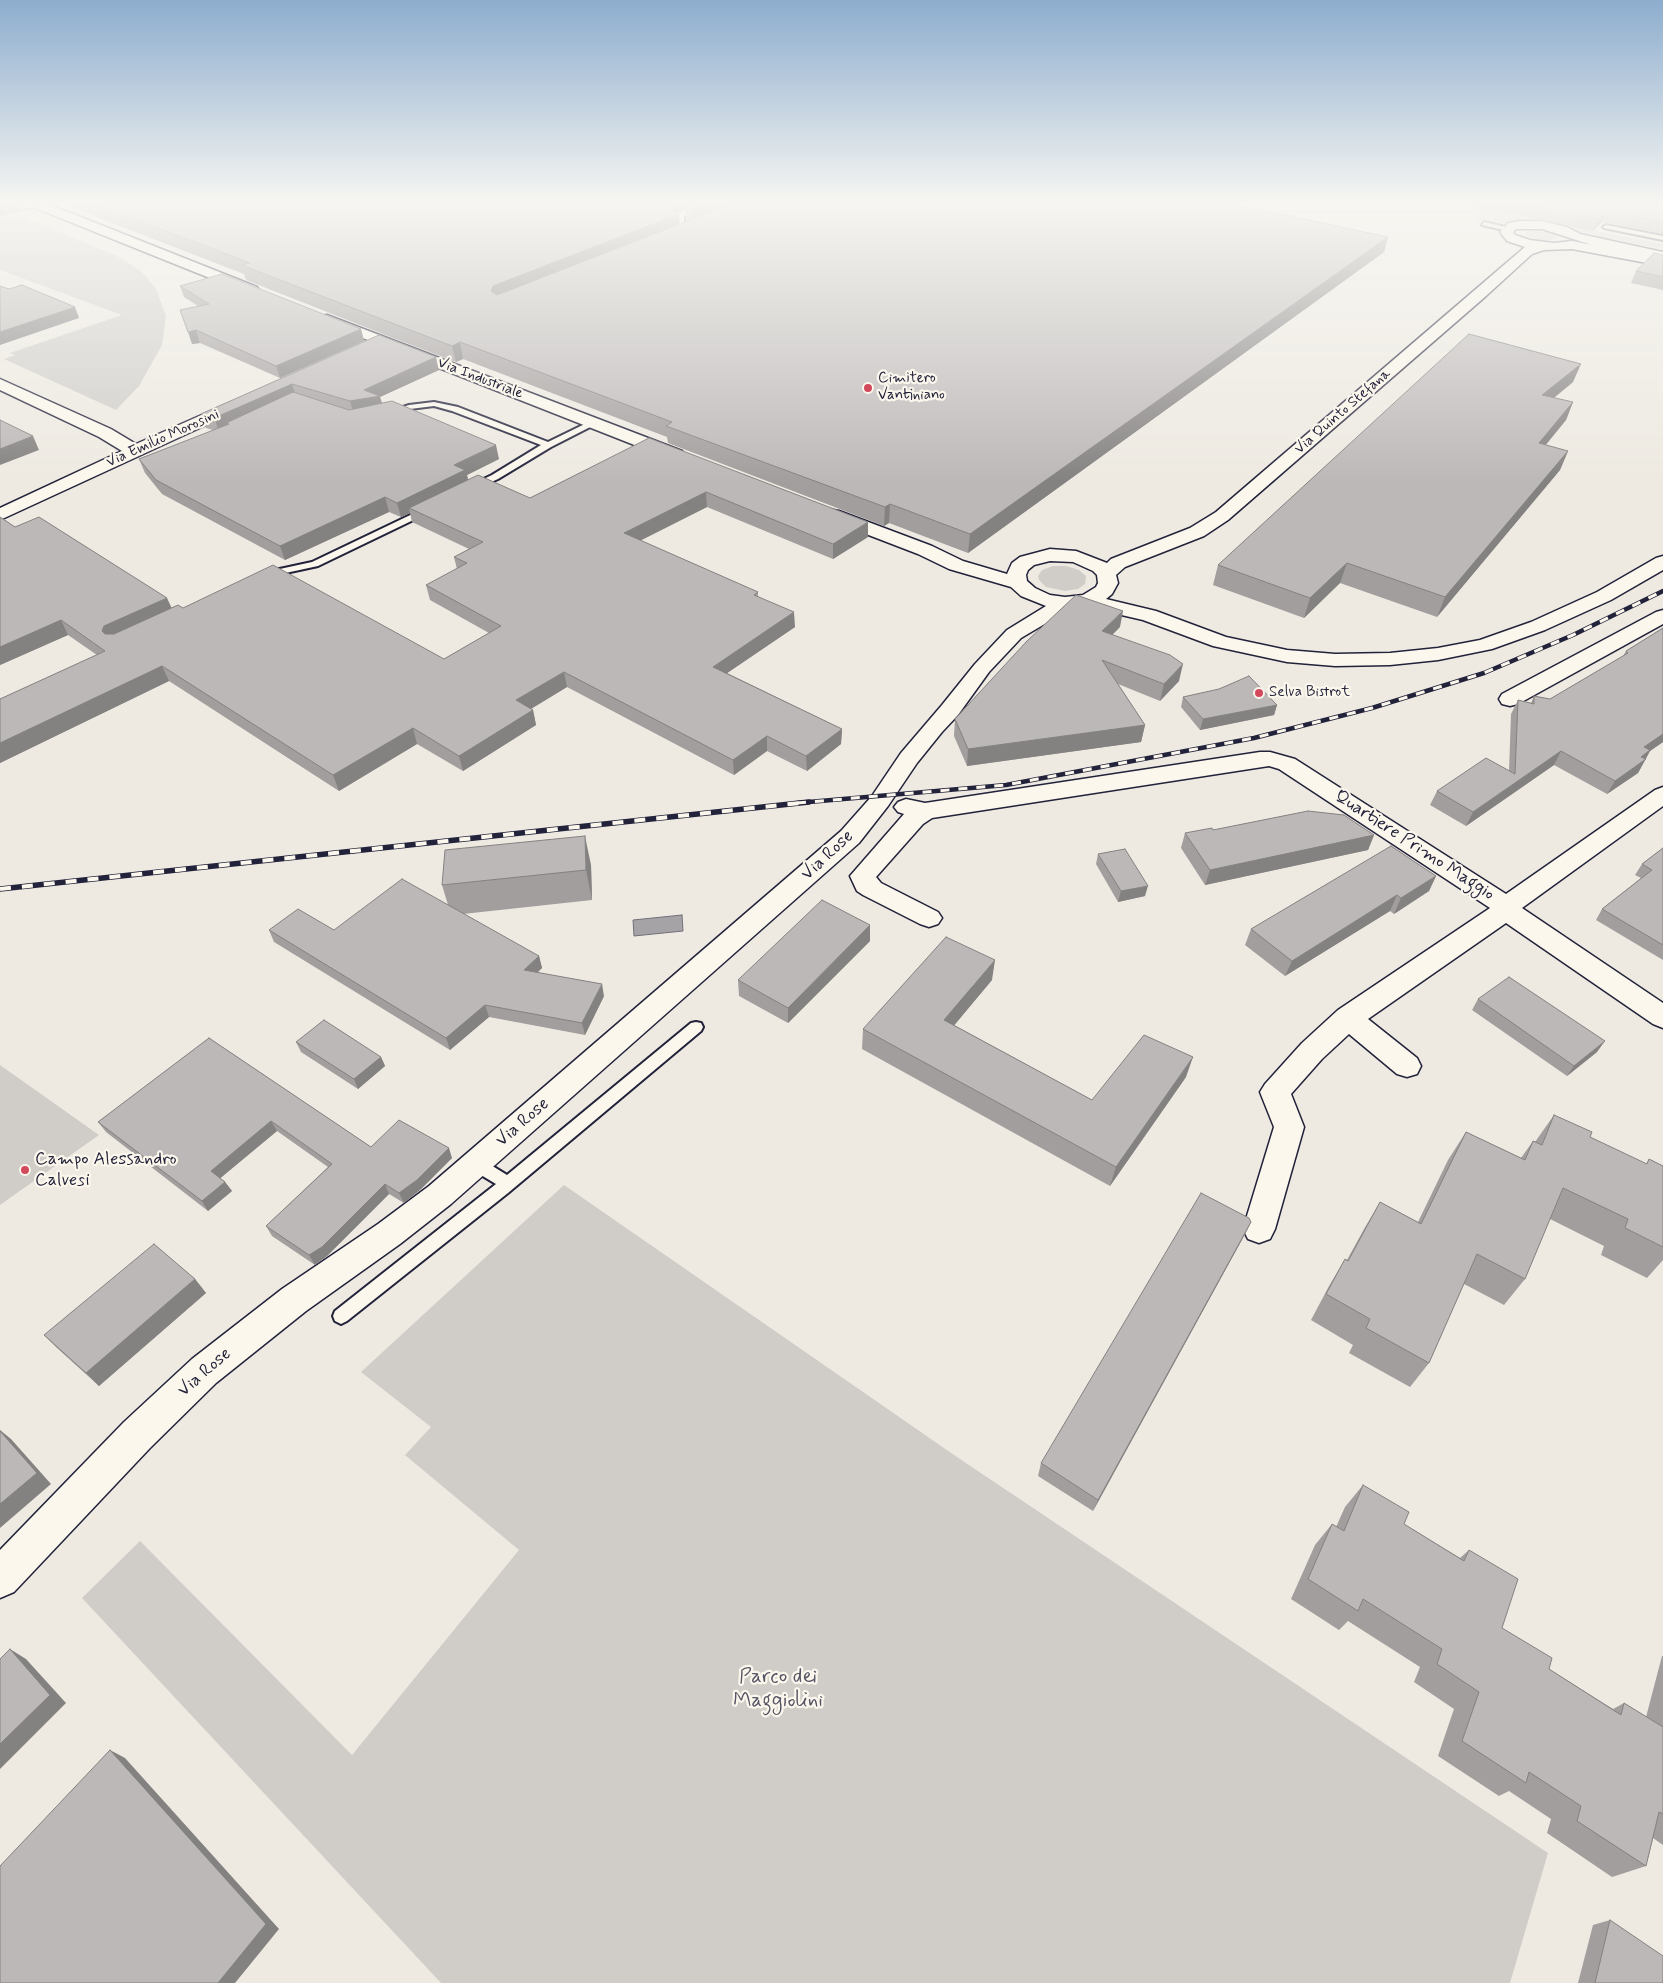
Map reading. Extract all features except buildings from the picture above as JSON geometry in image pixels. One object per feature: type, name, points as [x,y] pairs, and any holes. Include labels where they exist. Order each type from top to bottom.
[{"type":"street","name":"Via Quinto Stefana","points":[[1087,601],[1105,590],[1107,579],[1118,563],[1131,556],[1197,532],[1222,516],[1477,297]]},
{"type":"street","name":"Via Industriale","points":[[317,315],[686,458]]},
{"type":"street","points":[[364,348],[382,341]]},
{"type":"street","points":[[0,384],[104,433],[135,451]]},
{"type":"street","name":"Via Emilio Morosini","points":[[0,515],[252,398]]},
{"type":"street","points":[[815,508],[925,550],[956,565],[1023,588],[1044,600],[1066,603],[1087,601],[1149,615],[1220,642],[1287,656],[1335,660],[1390,659],[1438,654],[1485,645],[1604,596],[1663,562]]},
{"type":"street","name":"Via Quinto Stefana","points":[[1076,557],[1184,537]]},
{"type":"street","points":[[925,550],[983,562],[1027,561],[1050,555],[1076,557],[1094,564],[1107,579],[1149,615]]},
{"type":"street","name":"Via Rose","points":[[1014,634],[1023,588],[1016,575],[1019,567],[1027,561]]},
{"type":"street","name":"Via Rose","points":[[0,1578],[137,1435],[204,1371],[294,1300],[389,1234],[476,1164],[850,837],[880,801],[909,758],[950,710],[982,668],[1014,634],[1066,603]]},
{"type":"street","points":[[1510,699],[1663,616]]},
{"type":"street","name":"Quartiere Primo Maggio","points":[[929,918],[872,889],[866,885],[863,876],[914,818],[916,809],[1270,759],[1287,764],[1509,908],[1514,916],[1663,1017]]},
{"type":"street","name":"Quartiere Primo Maggio","points":[[1259,1229],[1289,1127],[1275,1092],[1312,1051],[1348,1018],[1509,908],[1514,900],[1663,795]]},
{"type":"street","points":[[1348,1018],[1408,1066]]},
{"type":"lane","points":[[382,415],[409,407],[434,404],[455,409],[548,445]]},
{"type":"lane","points":[[468,490],[548,445],[594,423]]},
{"type":"lane","points":[[260,580],[278,572],[315,564],[441,504]]},
{"type":"lane","points":[[342,1316],[696,1027]]},
{"type":"lane","points":[[476,1164],[507,1183]]},
{"type":"green space","points":[[72,297],[159,297],[166,316],[162,345],[139,386],[116,410],[4,359],[15,355],[10,353],[122,315]]},
{"type":"green space","points":[[1053,566],[1066,566],[1079,570],[1086,576],[1085,584],[1078,589],[1065,591],[1046,587],[1039,580],[1038,576],[1042,570]]},
{"type":"green space","name":"Campo Alessandro Calvesi","points":[[0,1065],[99,1135],[0,1205]]},
{"type":"green space","name":"Parco dei Maggiolini","points":[[564,1185],[957,1457],[1548,1853],[1510,1983],[441,1983],[82,1598],[140,1541],[352,1755],[519,1550],[405,1455],[431,1427],[361,1372]]},
{"type":"shaded area","points":[[682,915],[683,931],[634,936],[633,920]]},
{"type":"railway","points":[[797,803],[1006,785],[1254,738],[1372,708],[1484,673],[1573,635],[1663,591]]},
{"type":"railway","points":[[0,889],[809,802]]},
{"type":"place","name":"Cimitero Vantiniano","points":[[868,388]]},
{"type":"place","name":"Selva Bistrot","points":[[1259,693]]},
{"type":"place","name":"Campo Alessandro Calvesi","points":[[25,1170]]}]
